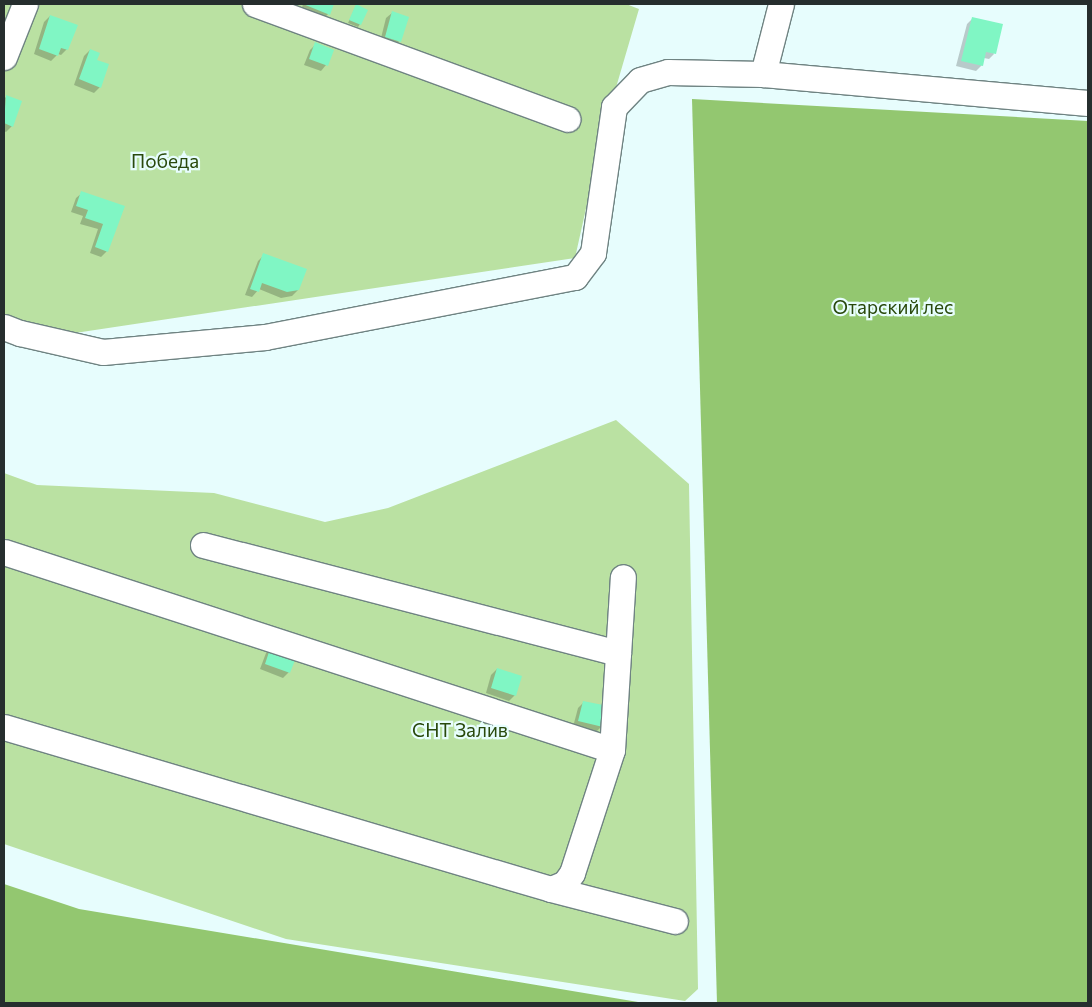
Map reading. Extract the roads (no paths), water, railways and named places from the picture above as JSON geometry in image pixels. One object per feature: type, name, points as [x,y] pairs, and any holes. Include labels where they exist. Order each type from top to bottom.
[{"type":"street","points":[[4,57],[25,4]]},
{"type":"street","points":[[255,4],[567,119]]},
{"type":"street","points":[[762,74],[781,4]]},
{"type":"street","points":[[4,327],[20,333],[103,352],[265,338],[575,277],[593,253],[614,107],[640,80],[668,72],[762,74],[1088,103]]},
{"type":"street","points":[[203,545],[618,653]]},
{"type":"street","points":[[4,552],[612,750]]},
{"type":"street","points":[[551,889],[565,883],[572,873],[612,750],[623,577]]},
{"type":"street","points":[[4,727],[551,889],[675,921]]},
{"type":"park label","name":"Победа","points":[[165,161]]},
{"type":"park label","name":"Отарский лес","points":[[893,307]]},
{"type":"park label","name":"СНТ Залив","points":[[460,730]]}]
